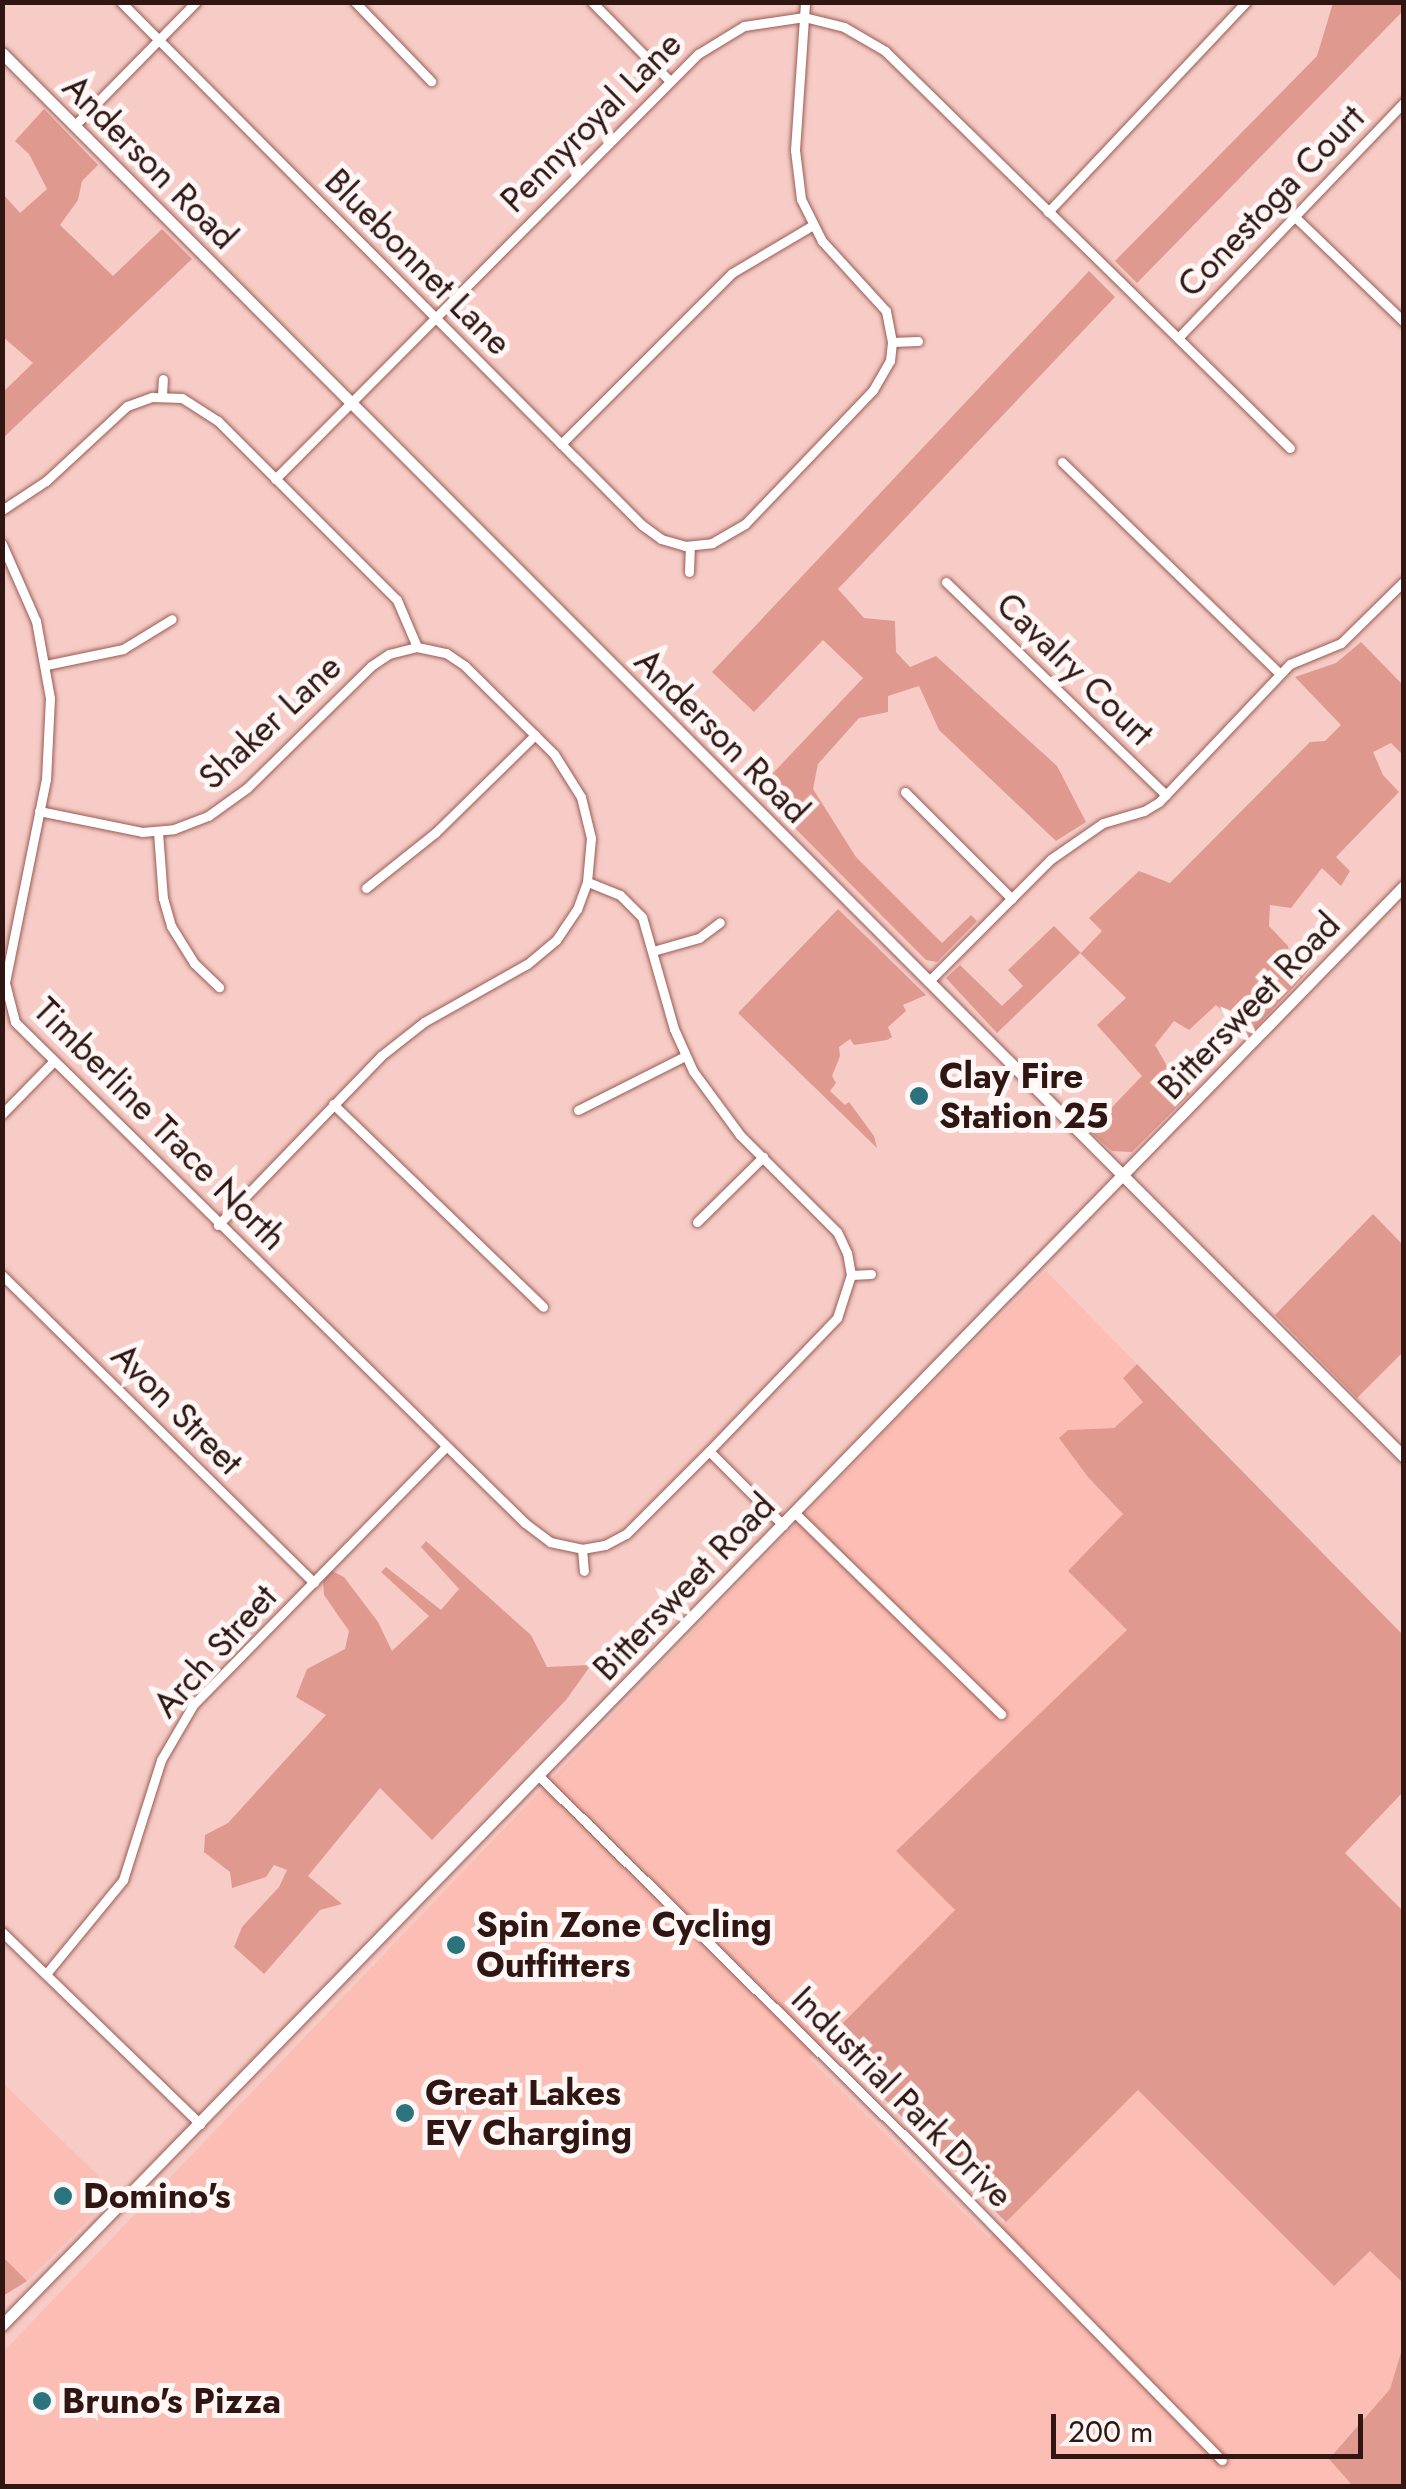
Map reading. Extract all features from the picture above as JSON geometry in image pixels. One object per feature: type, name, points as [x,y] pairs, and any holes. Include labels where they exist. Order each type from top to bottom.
[{"type":"street","name":"Bluebonnet Lane","points":[[121,2],[651,532],[688,546]]},
{"type":"street","points":[[74,126],[196,2]]},
{"type":"street","points":[[355,2],[431,80]]},
{"type":"street","points":[[592,2],[670,81]]},
{"type":"street","points":[[689,572],[688,546],[724,538],[745,524],[873,390],[886,371],[892,342],[881,303],[835,256],[801,200],[796,169],[805,2]]},
{"type":"street","points":[[1048,212],[1246,2]]},
{"type":"street","name":"Pennyroyal Lane","points":[[275,479],[708,46],[757,22],[804,17],[844,27],[885,50],[1290,448]]},
{"type":"street","name":"Anderson Road","points":[[2,53],[1404,1457]]},
{"type":"street","name":"Conestoga Court","points":[[1178,338],[1404,102]]},
{"type":"street","points":[[1295,217],[1404,322]]},
{"type":"street","points":[[561,444],[732,274],[814,225]]},
{"type":"street","points":[[892,342],[918,341]]},
{"type":"street","points":[[157,396],[163,379]]},
{"type":"street","points":[[2,510],[46,481],[117,412],[157,396],[182,398],[208,412],[397,600],[417,647],[446,653],[466,666],[562,763],[581,798],[591,838],[586,882],[577,909],[546,950],[404,1037],[333,1104],[218,1224]]},
{"type":"street","points":[[1062,462],[1280,674]]},
{"type":"street","name":"Timberline Trace North","points":[[2,544],[28,596],[46,665],[50,733],[5,990],[15,1022],[52,1063],[539,1536],[582,1549]]},
{"type":"street","name":"Cavalry Court","points":[[946,582],[1166,795]]},
{"type":"street","points":[[929,981],[1051,859],[1095,827],[1144,811],[1166,795],[1280,674],[1300,657],[1342,643],[1404,582]]},
{"type":"street","points":[[46,665],[123,650],[172,619]]},
{"type":"street","name":"Shaker Lane","points":[[39,811],[114,828],[158,832],[220,810],[371,666],[389,654],[417,647]]},
{"type":"street","points":[[366,888],[435,833],[535,736]]},
{"type":"street","points":[[905,792],[1012,899]]},
{"type":"street","points":[[158,832],[170,926],[194,964],[218,987]]},
{"type":"street","points":[[584,1571],[582,1549],[605,1545],[626,1534],[836,1318],[850,1276],[847,1253],[837,1232],[711,1100],[686,1056],[646,926],[633,906],[614,891],[586,882]]},
{"type":"street","name":"Bittersweet Road","points":[[2,2325],[1404,886]]},
{"type":"street","points":[[653,951],[699,938],[720,922]]},
{"type":"street","points":[[578,1110],[686,1056]]},
{"type":"street","points":[[2,1114],[52,1063]]},
{"type":"street","points":[[333,1104],[542,1306]]},
{"type":"street","points":[[697,1222],[763,1157]]},
{"type":"street","points":[[850,1276],[872,1274]]},
{"type":"street","name":"Avon Street","points":[[2,1275],[314,1583]]},
{"type":"street","name":"Arch Street","points":[[46,1974],[123,1880],[161,1760],[184,1718],[446,1446]]},
{"type":"street","points":[[709,1452],[783,1525]]},
{"type":"street","points":[[794,1513],[1002,1714]]},
{"type":"street","name":"Industrial Park Drive","points":[[539,1776],[938,2169],[1222,2460]]},
{"type":"street","points":[[2,1932],[200,2124]]},
{"type":"shaded area","points":[[1333,3],[1403,3],[1403,11],[1137,283],[1115,261],[1317,56]]},
{"type":"shaded area","points":[[44,109],[98,165],[82,181],[78,200],[60,225],[113,276],[162,229],[192,259],[3,438],[3,392],[33,363],[3,337],[3,194],[20,213],[47,189],[29,154],[15,141]]},
{"type":"shaded area","points":[[1089,271],[1115,297],[838,589],[864,618],[895,621],[896,652],[910,667],[936,656],[1057,766],[1086,822],[1056,841],[939,730],[919,686],[888,696],[888,712],[859,718],[818,764],[813,789],[856,857],[942,943],[971,915],[977,921],[937,962],[926,960],[757,790],[863,678],[823,640],[754,712],[712,672]]},
{"type":"shaded area","points":[[1361,642],[1403,685],[1403,755],[1391,743],[1373,752],[1383,775],[1399,792],[1336,857],[1350,871],[1341,886],[1322,868],[1291,908],[1270,905],[1269,926],[1288,946],[1291,964],[1306,959],[1312,965],[1302,978],[1248,1036],[1216,1005],[1189,1030],[1174,1021],[1155,1045],[1174,1078],[1190,1094],[1132,1152],[1112,1151],[1089,1131],[1142,1076],[1097,1025],[1126,998],[1080,953],[997,1033],[946,978],[960,965],[1002,1006],[1023,986],[1008,970],[1054,926],[1081,953],[1102,931],[1089,918],[1139,871],[1170,883],[1310,742],[1325,741],[1341,725],[1295,677],[1336,663]]},
{"type":"shaded area","points":[[838,909],[926,995],[903,1005],[906,1011],[888,1027],[892,1037],[887,1040],[854,1045],[850,1039],[839,1047],[840,1056],[832,1076],[836,1083],[830,1091],[845,1105],[849,1102],[874,1136],[877,1148],[738,1013]]},
{"type":"shaded area","points":[[1373,1214],[1403,1245],[1403,1352],[1357,1398],[1275,1315]]},
{"type":"shaded area","points":[[1046,1271],[1137,1364],[1123,1378],[1144,1402],[1114,1428],[1068,1430],[1088,1477],[1124,1514],[1069,1571],[1128,1630],[896,1851],[955,1910],[809,2058],[989,2238],[1138,2090],[1334,2285],[1370,2250],[1403,2283],[1403,2346],[1390,2389],[1329,2458],[1353,2486],[3,2486],[3,2352],[906,1409]]},
{"type":"shaded area","points":[[1137,1364],[1403,1635],[1403,1792],[1345,1853],[1403,1911],[1403,2283],[1370,2251],[1334,2286],[1138,2090],[1006,2222],[826,2040],[955,1910],[896,1851],[1127,1630],[1068,1571],[1123,1514],[1059,1438],[1068,1430],[1114,1428],[1143,1402],[1123,1378]]},
{"type":"shaded area","points":[[426,1541],[531,1635],[547,1667],[591,1665],[566,1700],[432,1840],[380,1788],[308,1876],[342,1904],[320,1910],[264,1974],[234,1947],[242,1927],[279,1887],[287,1870],[274,1865],[266,1877],[232,1888],[230,1872],[204,1852],[205,1835],[228,1823],[326,1715],[296,1697],[307,1669],[345,1649],[349,1631],[324,1595],[323,1580],[332,1571],[344,1577],[378,1622],[392,1651],[429,1616],[381,1572],[386,1567],[441,1610],[459,1589],[421,1547]]},
{"type":"shaded area","points":[[2,2082],[116,2193],[27,2281],[3,2257]]},
{"type":"shaded area","points":[[3,2257],[27,2281],[3,2296]]},
{"type":"shaded area","points":[[1403,2346],[1403,2486],[1353,2486],[1329,2459],[1390,2389]]},
{"type":"place","name":"Clay Fire Station 25","points":[[919,1096]]},
{"type":"place","name":"Spin Zone Cycling Outfitters","points":[[456,1945]]},
{"type":"place","name":"Great Lakes EV Charging","points":[[405,2113]]},
{"type":"place","name":"Domino's","points":[[63,2196]]},
{"type":"place","name":"Bruno's Pizza","points":[[42,2401]]}]
